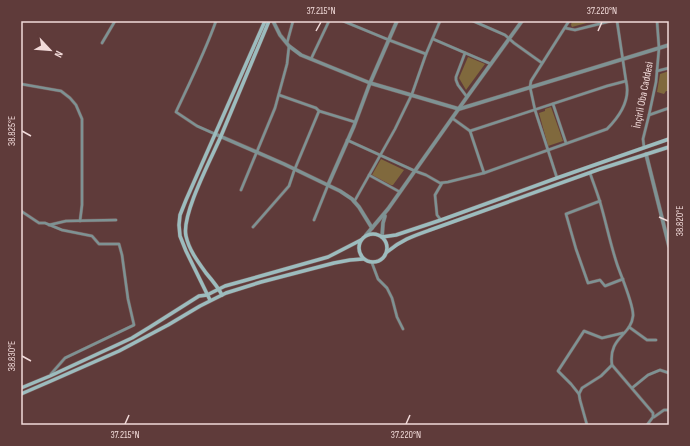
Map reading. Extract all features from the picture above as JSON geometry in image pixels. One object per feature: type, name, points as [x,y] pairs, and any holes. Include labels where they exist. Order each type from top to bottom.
[{"type":"main road","points":[[210,300],[180,236],[180,215],[265,21]]},
{"type":"main road","points":[[222,295],[199,264],[191,250],[186,235],[185,225],[193,199],[270,21]]},
{"type":"main road","points":[[382,237],[441,220],[669,139]]},
{"type":"main road","points":[[361,240],[358,246],[360,256],[367,262],[377,262],[381,260],[395,245],[403,240],[590,173],[669,147]]},
{"type":"main road","points":[[21,388],[132,338],[199,296],[207,295],[219,289],[243,281],[328,257],[371,234],[382,237],[386,242],[387,252]]},
{"type":"main road","points":[[21,394],[119,351],[168,325],[210,300],[222,295],[261,282],[334,263],[363,259]]},
{"type":"street","points":[[102,43],[115,21]]},
{"type":"street","points":[[216,21],[192,80],[176,112],[197,126],[340,191],[352,199],[372,228]]},
{"type":"street","points":[[273,21],[280,35],[301,55],[370,83],[459,108],[669,45]]},
{"type":"street","points":[[240,190],[275,108],[286,64],[288,44],[293,21]]},
{"type":"street","points":[[312,59],[329,21]]},
{"type":"street","points":[[344,21],[350,22],[389,40],[426,54]]},
{"type":"street","points":[[314,220],[397,21]]},
{"type":"street","points":[[354,202],[395,129],[412,94],[426,54],[440,21]]},
{"type":"street","points":[[473,21],[510,38],[514,43],[542,63]]},
{"type":"street","points":[[366,236],[388,209],[467,96],[522,21]]},
{"type":"street","points":[[557,178],[535,110],[530,87],[531,81],[569,21]]},
{"type":"street","points":[[565,28],[575,30],[611,21]]},
{"type":"street","points":[[347,140],[380,156],[426,175],[440,183],[484,173],[607,129],[624,107],[628,89],[617,21]]},
{"type":"street","name":"İnçirli Oba Caddesi","points":[[644,147],[643,139],[656,82],[659,48],[657,21]]},
{"type":"street","points":[[433,39],[491,64]]},
{"type":"street","points":[[465,53],[456,80],[467,96]]},
{"type":"street","points":[[657,71],[669,68]]},
{"type":"street","points":[[470,131],[626,81]]},
{"type":"street","points":[[21,84],[61,92],[70,98],[76,105],[82,119],[82,205],[80,221]]},
{"type":"street","points":[[279,95],[316,108],[320,111],[355,122]]},
{"type":"street","points":[[553,104],[566,143]]},
{"type":"street","points":[[649,114],[669,108]]},
{"type":"street","points":[[253,227],[289,186],[294,170],[320,111]]},
{"type":"street","points":[[452,118],[470,131],[484,173]]},
{"type":"street","points":[[646,154],[669,246]]},
{"type":"street","points":[[590,173],[600,201],[616,263],[633,316],[631,324],[613,349],[611,358],[612,365],[652,412],[654,417]]},
{"type":"street","points":[[370,175],[400,192]]},
{"type":"street","points":[[441,220],[437,215],[435,195],[443,182]]},
{"type":"street","points":[[600,201],[566,214],[588,282],[600,280],[606,286],[622,280]]},
{"type":"street","points":[[382,237],[384,218],[388,209]]},
{"type":"street","points":[[21,211],[39,223],[45,223],[62,230],[92,236],[99,244],[119,244],[122,255],[128,299],[134,325],[65,358],[50,376]]},
{"type":"street","points":[[48,225],[66,221],[116,220]]},
{"type":"street","points":[[372,263],[378,279],[387,288],[392,298],[397,317],[403,329]]},
{"type":"street","points":[[629,327],[647,340],[656,340]]},
{"type":"street","points":[[587,425],[579,394],[558,371],[584,330],[602,338],[624,333]]},
{"type":"street","points":[[579,394],[582,388],[601,376],[612,365]]},
{"type":"street","points":[[632,388],[648,375],[660,370],[669,373]]},
{"type":"street","points":[[647,425],[654,417],[664,410],[669,410]]},
{"type":"shaded area","points":[[572,21],[590,21],[590,22],[572,27]]},
{"type":"shaded area","points":[[468,57],[485,64],[466,90],[459,78]]},
{"type":"shaded area","points":[[669,71],[669,91],[666,91],[664,94],[657,92],[660,74]]},
{"type":"shaded area","points":[[551,107],[563,141],[548,146],[539,113]]},
{"type":"shaded area","points":[[381,159],[404,170],[393,185],[372,175]]}]
